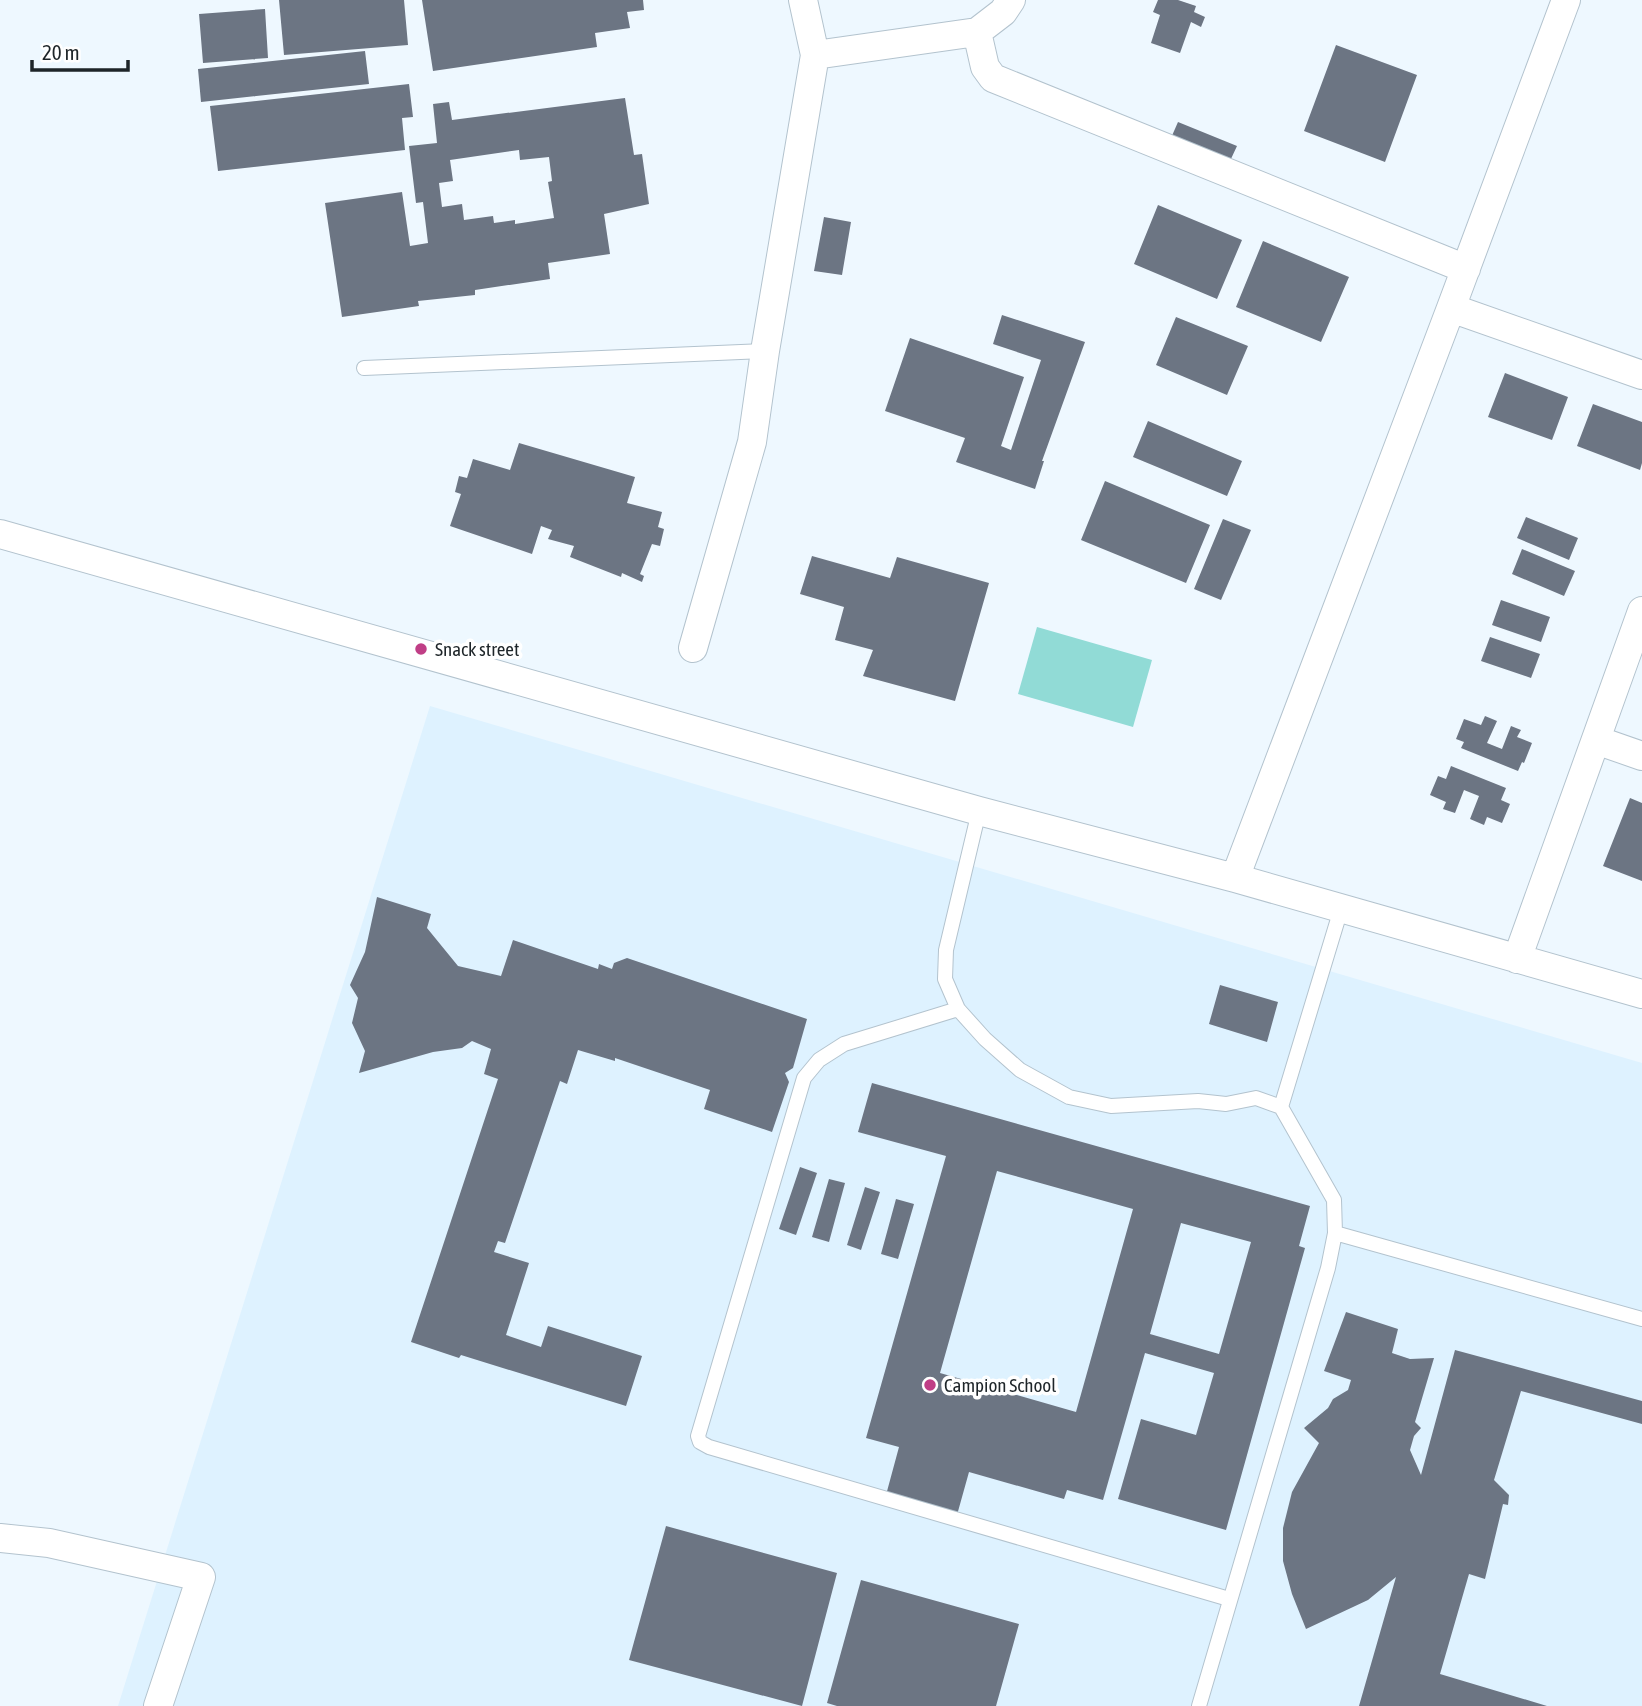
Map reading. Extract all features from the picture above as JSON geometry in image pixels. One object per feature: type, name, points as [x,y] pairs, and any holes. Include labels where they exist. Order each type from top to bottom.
[{"type":"street","points":[[693,648],[752,442],[815,55],[803,0]]},
{"type":"street","points":[[815,55],[977,32],[1003,12],[1012,0]]},
{"type":"street","points":[[1235,878],[1566,0]]},
{"type":"street","points":[[977,32],[985,67],[993,78],[1466,269]]},
{"type":"street","points":[[1451,308],[1642,375]]},
{"type":"street","points":[[0,534],[979,811],[1235,878],[1642,994]]},
{"type":"street","points":[[1517,959],[1642,611]]},
{"type":"street","points":[[1596,740],[1642,755]]},
{"type":"street","points":[[0,1538],[49,1543],[201,1577],[158,1706]]},
{"type":"lane","points":[[364,368],[765,351]]},
{"type":"lane","points":[[979,811],[946,950],[945,979],[958,1009],[985,1039],[1020,1070],[1069,1097],[1111,1106],[1198,1101],[1226,1104],[1256,1098],[1281,1107],[1334,1200],[1335,1233],[1328,1268],[1199,1706]]},
{"type":"lane","points":[[1281,1107],[1341,909]]},
{"type":"lane","points":[[958,1009],[844,1044],[819,1060],[804,1078],[698,1436],[700,1442],[722,1451],[1229,1599]]},
{"type":"lane","points":[[1335,1233],[1642,1319]]},
{"type":"shaded area","points":[[1037,627],[1152,660],[1133,727],[1018,694]]},
{"type":"shaded area","name":"Campion School","points":[[430,706],[1642,1063],[1642,1706],[118,1706]]},
{"type":"building","points":[[279,0],[404,0],[408,45],[284,55]]},
{"type":"building","points":[[422,0],[643,0],[644,10],[627,12],[630,28],[595,33],[597,47],[433,71]]},
{"type":"building","points":[[1158,0],[1178,0],[1196,6],[1194,12],[1205,17],[1201,27],[1191,22],[1180,53],[1151,43],[1160,15],[1153,12]]},
{"type":"building","points":[[265,9],[268,58],[203,63],[199,14]]},
{"type":"building","points":[[1336,45],[1417,75],[1385,162],[1304,131]]},
{"type":"building","points":[[365,51],[369,84],[201,102],[198,69]]},
{"type":"building","points":[[409,84],[413,117],[402,118],[405,150],[218,171],[210,106]]},
{"type":"building","points":[[625,98],[634,155],[642,154],[649,204],[604,214],[610,254],[548,263],[550,279],[475,290],[475,295],[418,301],[419,306],[342,317],[325,203],[402,192],[410,246],[428,243],[423,202],[416,203],[409,146],[437,143],[433,104],[449,102],[452,120]],"holes":[[[519,150],[520,160],[549,157],[552,181],[548,182],[554,218],[515,224],[515,220],[494,223],[493,216],[464,220],[462,204],[442,207],[439,183],[453,181],[450,160]]]},
{"type":"building","points":[[1178,122],[1237,146],[1230,161],[1171,138]]},
{"type":"building","points":[[1158,205],[1242,240],[1217,299],[1134,264]]},
{"type":"building","points":[[824,217],[851,222],[842,275],[814,271]]},
{"type":"building","points":[[1263,241],[1349,277],[1321,342],[1236,307]]},
{"type":"building","points":[[1002,315],[1085,342],[1042,461],[1035,489],[956,462],[965,438],[885,411],[910,338],[1024,377],[1001,446],[1011,450],[1041,360],[993,344]]},
{"type":"building","points":[[1176,317],[1248,346],[1227,395],[1156,365]]},
{"type":"building","points":[[1505,373],[1568,397],[1552,440],[1488,417]]},
{"type":"building","points":[[1593,404],[1642,422],[1640,470],[1577,446]]},
{"type":"building","points":[[1148,421],[1242,461],[1227,496],[1133,457]]},
{"type":"building","points":[[519,443],[635,477],[627,503],[662,512],[658,527],[664,529],[660,546],[652,544],[640,574],[644,576],[642,582],[622,573],[621,577],[570,557],[574,546],[548,539],[552,530],[541,526],[532,554],[450,526],[461,494],[455,492],[459,476],[467,478],[473,459],[510,470]]},
{"type":"building","points":[[1105,481],[1210,525],[1186,583],[1081,540]]},
{"type":"building","points":[[1526,517],[1578,538],[1569,560],[1517,538]]},
{"type":"building","points":[[1223,519],[1251,530],[1221,600],[1194,589]]},
{"type":"building","points":[[1522,549],[1575,571],[1564,596],[1512,574]]},
{"type":"building","points":[[812,556],[890,578],[897,557],[989,583],[955,701],[863,676],[873,650],[835,640],[844,607],[800,594]]},
{"type":"building","points":[[1501,600],[1550,617],[1541,642],[1492,625]]},
{"type":"building","points":[[1490,637],[1540,654],[1531,678],[1481,661]]},
{"type":"building","points":[[1485,716],[1497,721],[1487,743],[1502,749],[1511,726],[1521,730],[1517,737],[1532,743],[1518,771],[1461,748],[1464,742],[1456,739],[1464,719],[1481,725]]},
{"type":"building","points":[[1451,766],[1506,788],[1501,800],[1510,804],[1502,823],[1487,817],[1484,825],[1470,819],[1479,796],[1464,790],[1455,813],[1443,809],[1446,802],[1430,795],[1438,776],[1446,779]]},
{"type":"building","points":[[1630,798],[1642,803],[1642,881],[1603,866]]},
{"type":"building","points":[[377,897],[431,914],[427,928],[458,966],[501,976],[513,940],[598,969],[599,964],[612,969],[614,963],[627,958],[807,1019],[793,1068],[785,1073],[789,1082],[772,1132],[704,1109],[710,1090],[615,1058],[615,1061],[578,1050],[567,1084],[560,1081],[505,1243],[498,1241],[494,1252],[529,1263],[506,1335],[541,1347],[548,1326],[642,1356],[626,1406],[411,1342],[498,1079],[484,1074],[491,1049],[472,1041],[462,1048],[433,1052],[359,1073],[365,1051],[352,1023],[358,998],[350,985],[365,952]]},
{"type":"building","points":[[1220,985],[1278,1002],[1267,1042],[1209,1024]]},
{"type":"building","points":[[872,1083],[1310,1206],[1299,1246],[1305,1248],[1226,1530],[1118,1499],[1141,1419],[1196,1435],[1214,1373],[1145,1353],[1103,1500],[1067,1490],[1064,1499],[969,1472],[957,1515],[886,1495],[899,1447],[866,1438],[946,1156],[858,1132]],"holes":[[[997,1171],[1133,1209],[1076,1412],[940,1373]],[[1181,1223],[1251,1242],[1219,1354],[1150,1334]]]},
{"type":"building","points":[[800,1167],[817,1173],[796,1235],[779,1229]]},
{"type":"building","points":[[829,1179],[845,1183],[829,1242],[812,1237]]},
{"type":"building","points":[[865,1187],[880,1192],[861,1250],[847,1245]]},
{"type":"building","points":[[896,1199],[914,1204],[898,1259],[881,1254]]},
{"type":"building","points":[[1346,1312],[1398,1329],[1392,1353],[1410,1359],[1434,1358],[1415,1422],[1421,1428],[1414,1436],[1410,1450],[1421,1475],[1455,1350],[1642,1401],[1642,1424],[1521,1391],[1494,1480],[1509,1495],[1508,1505],[1503,1504],[1485,1579],[1469,1574],[1440,1674],[1547,1706],[1359,1706],[1396,1577],[1368,1600],[1306,1629],[1283,1561],[1283,1528],[1292,1492],[1319,1443],[1304,1428],[1328,1408],[1333,1399],[1348,1390],[1351,1380],[1324,1371]]},
{"type":"building","points":[[666,1526],[837,1573],[802,1706],[629,1660]]},
{"type":"building","points":[[861,1580],[1019,1624],[996,1706],[837,1706],[827,1703]]},
{"type":"place","name":"Snack street","points":[[421,649]]},
{"type":"place","name":"Campion School","points":[[930,1385]]}]
